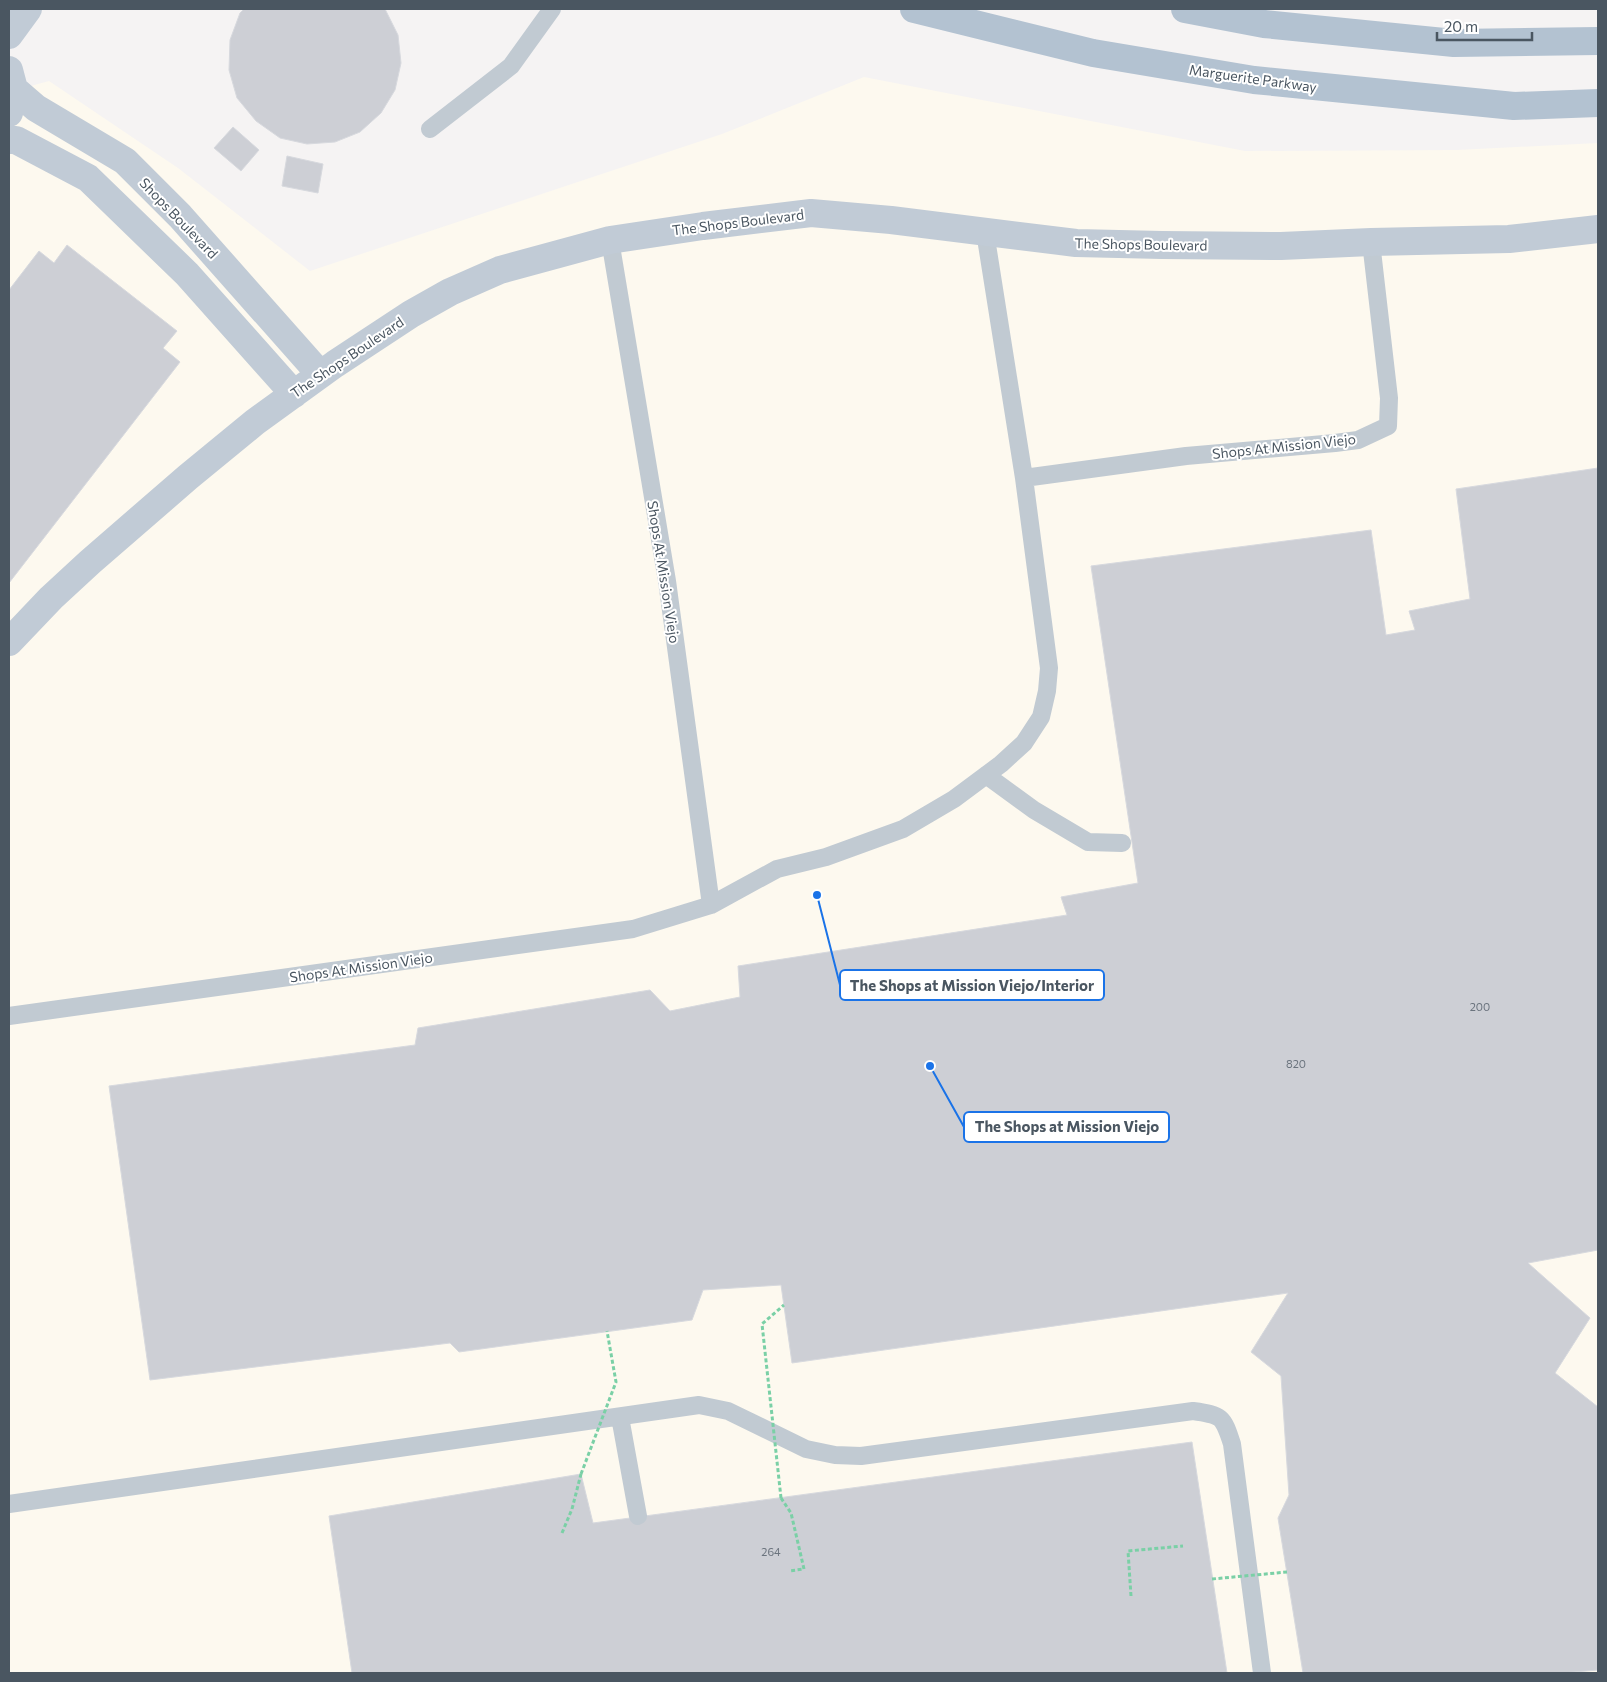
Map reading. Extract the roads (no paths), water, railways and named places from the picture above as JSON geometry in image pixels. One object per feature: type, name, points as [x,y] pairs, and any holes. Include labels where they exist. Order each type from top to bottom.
[{"type":"main road","name":"Marguerite Parkway","points":[[914,9],[1093,53],[1254,80],[1514,106],[1598,103]]},
{"type":"main road","points":[[1185,9],[1264,24],[1454,43],[1598,41]]},
{"type":"street","points":[[9,34],[28,9]]},
{"type":"street","name":"Shops Boulevard","points":[[11,90],[36,108],[124,162],[180,216],[320,374]]},
{"type":"street","points":[[9,140],[16,140],[88,178],[188,274],[294,394]]},
{"type":"street","name":"The Shops Boulevard","points":[[9,642],[51,598],[90,562],[194,472],[255,422],[320,374],[411,314],[450,292],[500,270],[610,240],[811,213],[891,220],[1076,243],[1281,246],[1509,239],[1598,229]]},
{"type":"lane","points":[[430,129],[511,66],[552,9]]},
{"type":"lane","name":"Shops At Mission Viejo","points":[[9,1016],[633,929],[711,905],[777,869],[826,857],[903,829],[954,799],[1001,764],[1024,742],[1041,717],[1047,691],[1048,668],[1024,478],[985,232]]},
{"type":"lane","name":"Shops At Mission Viejo","points":[[610,240],[667,581],[711,905]]},
{"type":"lane","name":"Shops At Mission Viejo","points":[[1024,478],[1186,456],[1335,444],[1358,440],[1388,426],[1389,398],[1371,242]]},
{"type":"lane","points":[[986,775],[1034,810],[1088,842],[1122,843]]},
{"type":"lane","points":[[9,1504],[699,1405],[728,1411],[806,1449],[835,1455],[861,1456],[1193,1411],[1216,1415],[1226,1425],[1232,1444],[1262,1673]]},
{"type":"lane","points":[[620,1417],[638,1516]]},
{"type":"place","name":"The Shops at Mission Viejo/Interior","points":[[817,895]]},
{"type":"place","name":"The Shops at Mission Viejo","points":[[930,1066]]}]
